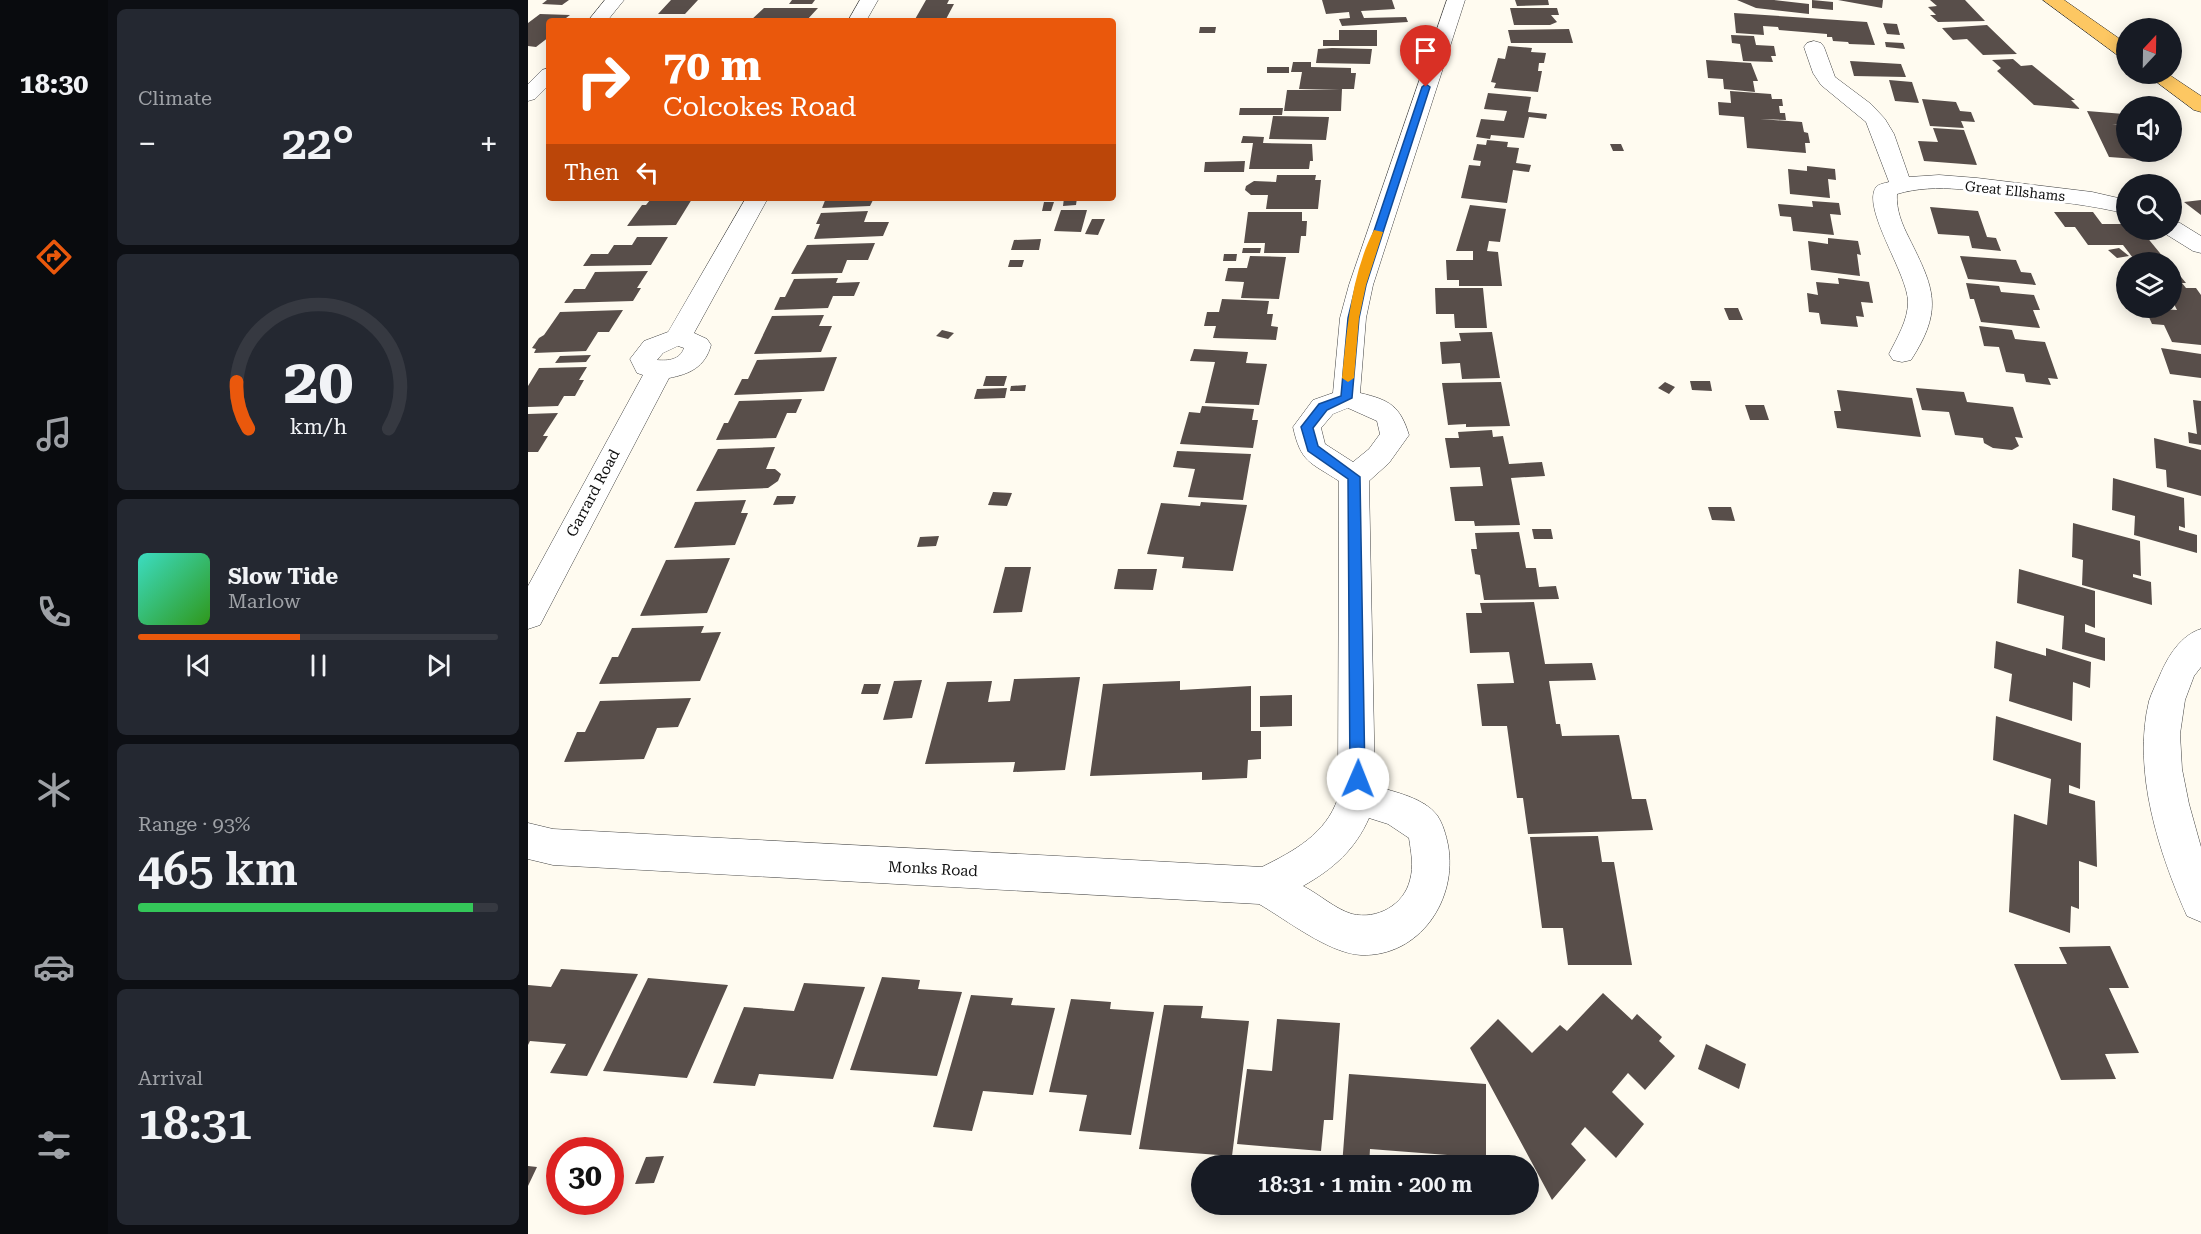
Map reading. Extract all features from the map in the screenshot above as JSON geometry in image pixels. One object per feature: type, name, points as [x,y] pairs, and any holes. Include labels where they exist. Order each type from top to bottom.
[{"type":"main road","points":[[2052,0],[2116,45]]},
{"type":"main road","points":[[2170,84],[2201,106]]},
{"type":"street","points":[[600,18],[615,0]]},
{"type":"street","points":[[859,18],[869,0]]},
{"type":"street","points":[[1346,398],[1353,318],[1361,285],[1456,0]]},
{"type":"street","points":[[1814,47],[1820,58],[1820,69],[1826,80],[1857,102],[1875,120],[1901,184],[1886,190],[1883,200],[1887,214],[1919,282],[1921,304],[1915,328],[1902,354]]},
{"type":"street","points":[[528,95],[546,77]]},
{"type":"street","name":"Great Ellshams","points":[[1901,184],[1931,183],[1984,187],[2075,197],[2116,205]]},
{"type":"street","name":"Garrard Road","points":[[528,616],[658,371],[647,367],[643,359],[649,350],[662,342],[678,338],[755,201]]},
{"type":"street","points":[[2182,234],[2201,246]]},
{"type":"street","points":[[1346,398],[1365,403],[1389,416],[1395,435],[1379,456],[1354,477],[1312,448],[1307,427],[1323,407],[1346,398]]},
{"type":"street","points":[[1264,886],[1303,907],[1331,926],[1361,935],[1392,931],[1417,912],[1431,885],[1433,858],[1424,828],[1395,808],[1357,798],[1354,477]]},
{"type":"street","points":[[2201,642],[2187,655],[2172,688],[2162,725],[2162,757],[2178,840],[2201,903]]},
{"type":"street","name":"Monks Road","points":[[528,841],[553,847],[1226,886],[1264,886],[1302,869],[1327,847],[1347,826],[1357,798]]},
{"type":"building","points":[[547,0],[569,0],[562,5],[542,4]]},
{"type":"building","points":[[671,0],[698,0],[685,14],[658,14]]},
{"type":"building","points":[[792,0],[815,0],[812,4],[789,4]]},
{"type":"building","points":[[926,0],[949,0],[947,4],[954,4],[947,18],[916,18]]},
{"type":"building","points":[[1322,0],[1392,0],[1395,9],[1361,11],[1364,18],[1406,17],[1408,22],[1342,26],[1339,19],[1350,18],[1349,12],[1326,14]]},
{"type":"building","points":[[1515,0],[1548,0],[1549,5],[1517,6]]},
{"type":"building","points":[[1737,0],[1774,0],[1809,4],[1809,14],[1756,8]]},
{"type":"building","points":[[1812,0],[1833,2],[1833,10],[1812,8]]},
{"type":"building","points":[[1838,0],[1883,0],[1882,8]]},
{"type":"building","points":[[1930,0],[1965,0],[1985,21],[1938,22],[1930,15],[1936,15],[1928,7],[1937,6]]},
{"type":"building","points":[[764,8],[818,8],[809,18],[753,18]]},
{"type":"building","points":[[1510,8],[1557,8],[1559,15],[1551,15],[1557,22],[1550,25],[1514,25]]},
{"type":"building","points":[[1734,13],[1867,22],[1875,45],[1849,44],[1833,41],[1832,37],[1827,37],[1827,34],[1779,30],[1778,27],[1763,26],[1764,35],[1736,33]]},
{"type":"building","points":[[540,14],[570,15],[566,18],[546,18],[546,39],[536,47],[528,46],[528,23]]},
{"type":"building","points":[[1883,23],[1897,24],[1900,35],[1887,34]]},
{"type":"building","points":[[1987,25],[2017,54],[1983,55],[1967,39],[1953,40],[1942,28]]},
{"type":"building","points":[[1200,27],[1216,27],[1215,33],[1199,33]]},
{"type":"building","points":[[1569,29],[1573,43],[1511,43],[1508,30]]},
{"type":"building","points":[[1339,30],[1377,30],[1377,46],[1323,46],[1323,40],[1339,40]]},
{"type":"building","points":[[1731,35],[1754,36],[1756,45],[1774,46],[1776,56],[1771,56],[1773,62],[1743,61],[1740,44],[1732,43]]},
{"type":"building","points":[[1885,42],[1903,43],[1905,49],[1886,47]]},
{"type":"building","points":[[1508,46],[1532,48],[1531,52],[1546,53],[1544,63],[1539,63],[1538,71],[1542,71],[1538,92],[1494,88],[1496,83],[1491,82],[1498,58],[1505,59]]},
{"type":"building","points":[[1318,49],[1372,49],[1370,64],[1316,63]]},
{"type":"building","points":[[2013,59],[2021,66],[2032,65],[2075,100],[2071,100],[2080,109],[2034,105],[1997,71],[2001,68],[1992,60]]},
{"type":"building","points":[[1706,60],[1751,63],[1758,81],[1753,81],[1755,92],[1724,89],[1723,79],[1708,78]]},
{"type":"building","points":[[1850,61],[1901,64],[1906,77],[1854,76]]},
{"type":"building","points":[[1293,62],[1311,62],[1311,67],[1351,68],[1351,73],[1356,73],[1354,89],[1342,89],[1341,111],[1284,111],[1287,90],[1340,90],[1299,89],[1302,72],[1291,72]]},
{"type":"building","points":[[1267,67],[1289,67],[1289,73],[1267,73]]},
{"type":"building","points":[[1889,80],[1912,82],[1919,103],[1895,101]]},
{"type":"building","points":[[1730,91],[1771,94],[1772,99],[1782,99],[1783,106],[1779,106],[1780,113],[1785,113],[1786,120],[1760,119],[1802,122],[1810,143],[1805,143],[1806,153],[1747,148],[1744,117],[1719,115],[1718,102],[1731,103]]},
{"type":"building","points":[[1488,93],[1531,97],[1528,112],[1547,114],[1546,119],[1529,117],[1524,138],[1491,135],[1490,139],[1476,137],[1481,119],[1504,121],[1507,111],[1484,109]]},
{"type":"building","points":[[1922,99],[1956,102],[1960,111],[1971,112],[1975,122],[1961,121],[1964,128],[1930,126]]},
{"type":"building","points":[[1240,108],[1283,108],[1282,115],[1239,115]]},
{"type":"building","points":[[2087,111],[2116,113],[2116,124],[2112,124],[2116,124],[2116,158],[2109,157]]},
{"type":"building","points":[[1273,116],[1329,117],[1326,140],[1269,139]]},
{"type":"building","points":[[1933,128],[1964,130],[1977,165],[1924,161],[1918,141],[1938,142]]},
{"type":"building","points":[[1243,136],[1264,137],[1263,143],[1312,144],[1313,161],[1310,161],[1309,169],[1249,169],[1253,143],[1241,143]]},
{"type":"building","points":[[1487,140],[1508,142],[1507,147],[1519,148],[1516,163],[1531,165],[1529,172],[1513,170],[1507,203],[1461,198],[1469,165],[1480,166],[1481,161],[1473,160],[1477,144],[1486,145]]},
{"type":"building","points":[[1610,144],[1621,144],[1624,151],[1613,151]]},
{"type":"building","points":[[1245,161],[1244,172],[1204,172],[1205,162]]},
{"type":"building","points":[[1807,166],[1835,169],[1836,180],[1828,179],[1830,198],[1790,194],[1788,169],[1807,171]]},
{"type":"building","points":[[1277,175],[1316,175],[1315,180],[1321,180],[1318,209],[1266,209],[1268,195],[1251,195],[1245,190],[1246,186],[1254,181],[1276,182]]},
{"type":"building","points":[[2201,200],[2201,215],[2184,202]]},
{"type":"building","points":[[649,201],[691,201],[676,225],[627,226],[642,205],[646,205]]},
{"type":"building","points":[[825,201],[872,201],[870,206],[822,208]]},
{"type":"building","points":[[1064,201],[1077,201],[1076,205],[1063,206]]},
{"type":"building","points":[[1812,201],[1839,203],[1841,215],[1830,214],[1834,235],[1793,231],[1791,217],[1780,216],[1778,204],[1813,207]]},
{"type":"building","points":[[1044,202],[1054,202],[1051,211],[1042,211]]},
{"type":"building","points":[[1470,205],[1506,209],[1500,242],[1489,241],[1487,251],[1498,252],[1502,286],[1459,286],[1459,280],[1447,280],[1446,260],[1473,260],[1473,251],[1456,251]]},
{"type":"building","points":[[1930,207],[1978,211],[1987,237],[1996,238],[2001,251],[1972,248],[1969,236],[1938,234]]},
{"type":"building","points":[[1061,210],[1087,210],[1081,232],[1054,231]]},
{"type":"building","points":[[868,211],[864,222],[889,222],[883,236],[814,239],[820,224],[816,224],[821,213]]},
{"type":"building","points":[[1248,212],[1302,212],[1302,221],[1307,221],[1306,236],[1301,236],[1299,253],[1264,253],[1265,243],[1244,243]]},
{"type":"building","points":[[2054,212],[2093,212],[2102,224],[2116,224],[2116,240],[2149,240],[2159,252],[2128,252],[2123,245],[2088,245],[2075,227],[2065,227]]},
{"type":"building","points":[[1092,219],[1105,219],[1098,235],[1085,234]]},
{"type":"building","points":[[637,237],[668,237],[651,265],[583,266],[591,254],[608,254],[614,245],[632,245]]},
{"type":"building","points":[[1828,238],[1858,241],[1861,255],[1857,254],[1860,276],[1811,270],[1808,241],[1828,244]]},
{"type":"building","points":[[1041,239],[1039,250],[1011,250],[1014,240]]},
{"type":"building","points":[[875,243],[868,260],[847,260],[842,273],[791,274],[807,245]]},
{"type":"building","points":[[1243,248],[1261,248],[1260,253],[1242,253]]},
{"type":"building","points":[[2119,248],[2124,252],[2116,252],[2116,257],[2108,250]]},
{"type":"building","points":[[1224,254],[1237,254],[1236,261],[1223,261]]},
{"type":"building","points":[[1250,256],[1286,257],[1279,299],[1241,298],[1244,282],[1225,281],[1228,268],[1247,268]]},
{"type":"building","points":[[1960,256],[2016,260],[2021,272],[2031,273],[2036,285],[1968,279]]},
{"type":"building","points":[[1010,260],[1024,260],[1022,267],[1008,267]]},
{"type":"building","points":[[648,271],[637,288],[641,288],[633,301],[564,303],[574,289],[585,289],[595,272]]},
{"type":"building","points":[[838,278],[836,283],[860,282],[854,296],[833,296],[828,308],[774,310],[780,297],[785,297],[794,279]]},
{"type":"building","points":[[1838,278],[1869,282],[1873,303],[1861,302],[1864,317],[1856,316],[1858,327],[1821,324],[1819,313],[1809,312],[1807,293],[1818,295],[1816,282],[1839,284]]},
{"type":"building","points":[[1966,283],[1999,286],[2001,292],[2034,295],[2040,310],[2033,310],[2040,328],[1981,322],[1974,299],[1970,299]]},
{"type":"building","points":[[2182,283],[2186,288],[2196,288],[2201,295],[2201,345],[2172,342],[2164,325],[2152,324],[2149,318],[2182,318]]},
{"type":"building","points":[[1435,288],[1483,288],[1487,328],[1455,328],[1454,314],[1436,314]]},
{"type":"building","points":[[1222,299],[1269,301],[1267,314],[1273,314],[1271,326],[1278,327],[1276,340],[1213,338],[1216,326],[1204,326],[1207,312],[1219,312]]},
{"type":"building","points":[[1724,308],[1738,308],[1743,320],[1729,320]]},
{"type":"building","points":[[623,310],[609,332],[598,332],[586,351],[534,353],[536,349],[532,348],[560,312]]},
{"type":"building","points":[[824,315],[819,326],[832,326],[821,352],[754,354],[772,316]]},
{"type":"building","points":[[1979,326],[2012,330],[2015,339],[2045,342],[2058,379],[2048,378],[2051,385],[2026,382],[2024,374],[2006,372],[1999,347],[1984,346]]},
{"type":"building","points":[[942,330],[954,333],[948,339],[936,336]]},
{"type":"building","points":[[1492,332],[1500,378],[1462,379],[1460,363],[1442,364],[1440,342],[1461,341],[1459,333]]},
{"type":"building","points":[[2161,348],[2201,354],[2201,378],[2170,374]]},
{"type":"building","points":[[1194,349],[1248,352],[1246,363],[1267,364],[1259,405],[1205,403],[1215,362],[1190,361]]},
{"type":"building","points":[[591,355],[586,362],[555,363],[560,356]]},
{"type":"building","points":[[837,357],[824,391],[734,395],[742,379],[748,379],[757,360]]},
{"type":"building","points":[[587,367],[579,380],[584,380],[575,396],[564,396],[558,406],[528,407],[528,386],[539,368]]},
{"type":"building","points":[[986,376],[1007,376],[1004,386],[983,386]]},
{"type":"building","points":[[1690,381],[1710,381],[1712,391],[1692,390]]},
{"type":"building","points":[[1501,382],[1510,426],[1448,425],[1442,383]]},
{"type":"building","points":[[1665,382],[1675,387],[1669,394],[1658,388]]},
{"type":"building","points":[[1026,385],[1025,391],[1010,391],[1011,386]]},
{"type":"building","points":[[1007,388],[1005,398],[974,399],[977,389]]},
{"type":"building","points":[[1916,388],[1964,392],[1967,402],[2013,407],[2023,438],[2015,437],[2019,446],[2012,450],[1993,448],[1984,443],[1983,438],[1955,435],[1949,412],[1922,410]]},
{"type":"building","points":[[1837,390],[1912,398],[1921,437],[1837,428],[1834,411],[1841,411]]},
{"type":"building","points":[[802,399],[796,413],[787,413],[776,438],[716,440],[739,401]]},
{"type":"building","points":[[2193,400],[2201,401],[2201,445],[2189,443],[2188,432],[2197,434]]},
{"type":"building","points":[[1745,405],[1764,405],[1769,420],[1750,420]]},
{"type":"building","points":[[1202,406],[1254,409],[1252,420],[1258,420],[1253,448],[1180,444],[1189,412],[1200,413]]},
{"type":"building","points":[[558,413],[543,436],[548,436],[538,452],[528,452],[528,414]]},
{"type":"building","points":[[1492,430],[1493,437],[1503,436],[1509,464],[1542,462],[1545,476],[1511,478],[1520,525],[1475,526],[1474,521],[1455,521],[1450,487],[1483,486],[1480,467],[1450,468],[1445,438],[1459,438],[1458,432]]},
{"type":"building","points":[[2154,438],[2201,450],[2201,496],[2167,487],[2166,470],[2156,468]]},
{"type":"building","points":[[775,447],[766,469],[775,469],[781,474],[778,481],[768,488],[696,491],[718,449]]},
{"type":"building","points":[[1177,451],[1251,454],[1243,500],[1188,497],[1195,469],[1173,467]]},
{"type":"building","points":[[2113,478],[2184,498],[2185,528],[2179,526],[2179,530],[2197,535],[2197,553],[2134,535],[2135,516],[2112,510]]},
{"type":"building","points":[[993,492],[1012,493],[1007,506],[988,505]]},
{"type":"building","points":[[777,496],[796,496],[793,504],[773,505]]},
{"type":"building","points":[[746,500],[741,513],[748,513],[735,545],[674,548],[695,502]]},
{"type":"building","points":[[1201,502],[1247,505],[1233,571],[1182,568],[1184,557],[1147,554],[1161,503],[1200,506]]},
{"type":"building","points":[[1708,507],[1731,507],[1735,521],[1712,520]]},
{"type":"building","points":[[2073,523],[2140,541],[2141,576],[2133,574],[2133,577],[2151,582],[2152,605],[2082,585],[2083,560],[2072,557]]},
{"type":"building","points":[[1532,529],[1551,529],[1553,539],[1534,539]]},
{"type":"building","points":[[1519,532],[1526,568],[1536,568],[1539,587],[1556,586],[1559,599],[1484,600],[1480,575],[1475,574],[1471,549],[1477,549],[1475,533]]},
{"type":"building","points":[[939,536],[936,546],[917,547],[920,537]]},
{"type":"building","points":[[730,558],[707,613],[640,616],[666,560]]},
{"type":"building","points":[[1005,567],[1031,567],[1022,612],[993,613]]},
{"type":"building","points":[[1118,569],[1157,569],[1153,590],[1114,589]]},
{"type":"building","points":[[2019,569],[2095,591],[2095,628],[2085,624],[2085,632],[2105,638],[2105,661],[2062,649],[2064,616],[2017,603]]},
{"type":"building","points":[[1534,602],[1545,664],[1592,663],[1596,680],[1549,681],[1556,724],[1560,724],[1562,736],[1619,735],[1632,799],[1646,799],[1653,830],[1528,834],[1523,798],[1517,798],[1507,726],[1482,726],[1477,684],[1514,683],[1509,652],[1470,653],[1466,613],[1482,613],[1480,603]]},
{"type":"building","points":[[704,626],[701,633],[721,632],[700,681],[599,684],[612,657],[618,657],[632,628]]},
{"type":"building","points":[[1996,641],[2046,656],[2046,648],[2091,662],[2090,688],[2073,682],[2072,721],[2009,701],[2012,674],[1994,668]]},
{"type":"building","points":[[1080,677],[1065,770],[1013,772],[1015,762],[925,764],[947,682],[992,681],[988,702],[1010,701],[1014,679]]},
{"type":"building","points":[[922,680],[912,718],[883,720],[894,681]]},
{"type":"building","points":[[1180,681],[1180,690],[1251,686],[1251,731],[1261,731],[1261,759],[1248,760],[1247,778],[1202,780],[1202,772],[1090,776],[1103,684]]},
{"type":"building","points":[[864,684],[881,684],[878,694],[861,694]]},
{"type":"building","points":[[1292,695],[1292,726],[1260,727],[1260,696]]},
{"type":"building","points":[[691,698],[678,727],[657,728],[644,759],[564,762],[577,732],[585,732],[600,701]]},
{"type":"building","points":[[1996,716],[2081,743],[2080,789],[2069,785],[2069,793],[2095,801],[2097,867],[2079,861],[2079,909],[2071,906],[2070,933],[2009,912],[2014,814],[2047,825],[2051,779],[1993,760]]},
{"type":"building","points":[[1598,836],[1602,862],[1614,862],[1632,965],[1568,965],[1563,928],[1542,928],[1530,837]]},
{"type":"building","points":[[2110,946],[2129,988],[2109,988],[2139,1053],[2105,1054],[2116,1079],[2061,1080],[2014,964],[2067,964],[2059,947]]},
{"type":"building","points":[[561,969],[638,974],[587,1076],[550,1073],[566,1044],[530,1041],[528,1045],[528,985],[551,987]]},
{"type":"building","points":[[882,977],[920,980],[918,989],[962,992],[937,1076],[850,1070]]},
{"type":"building","points":[[648,978],[728,985],[687,1078],[603,1071]]},
{"type":"building","points":[[804,983],[865,987],[833,1079],[759,1074],[755,1086],[713,1083],[744,1007],[794,1011]]},
{"type":"building","points":[[1603,993],[1632,1020],[1637,1014],[1662,1037],[1659,1041],[1675,1056],[1645,1090],[1628,1073],[1612,1092],[1644,1124],[1616,1158],[1585,1127],[1571,1144],[1586,1160],[1552,1200],[1539,1176],[1539,1155],[1528,1155],[1470,1048],[1498,1019],[1532,1053],[1560,1025],[1567,1031]]},
{"type":"building","points":[[971,995],[1013,998],[1011,1005],[1055,1008],[1033,1095],[983,1091],[972,1131],[933,1127]]},
{"type":"building","points":[[1071,999],[1111,1002],[1110,1009],[1154,1012],[1131,1135],[1079,1131],[1087,1095],[1049,1092]]},
{"type":"building","points":[[1164,1005],[1203,1006],[1201,1018],[1249,1021],[1232,1155],[1139,1149]]},
{"type":"building","points":[[1277,1019],[1340,1023],[1333,1120],[1324,1120],[1321,1151],[1237,1144],[1247,1069],[1272,1071]]},
{"type":"building","points":[[1706,1044],[1746,1064],[1739,1089],[1698,1069]]},
{"type":"building","points":[[1349,1074],[1486,1084],[1486,1155],[1447,1155],[1370,1149],[1370,1155],[1343,1155]]},
{"type":"building","points":[[664,1156],[654,1183],[635,1184],[646,1157]]},
{"type":"building","points":[[528,1166],[537,1167],[528,1186]]},
{"type":"slow traffic","points":[[1348,378],[1353,318],[1378,232]]},
{"type":"route","points":[[1358,779],[1354,477],[1312,448],[1307,427],[1323,407],[1346,398],[1353,318],[1361,285],[1426,87]]}]
